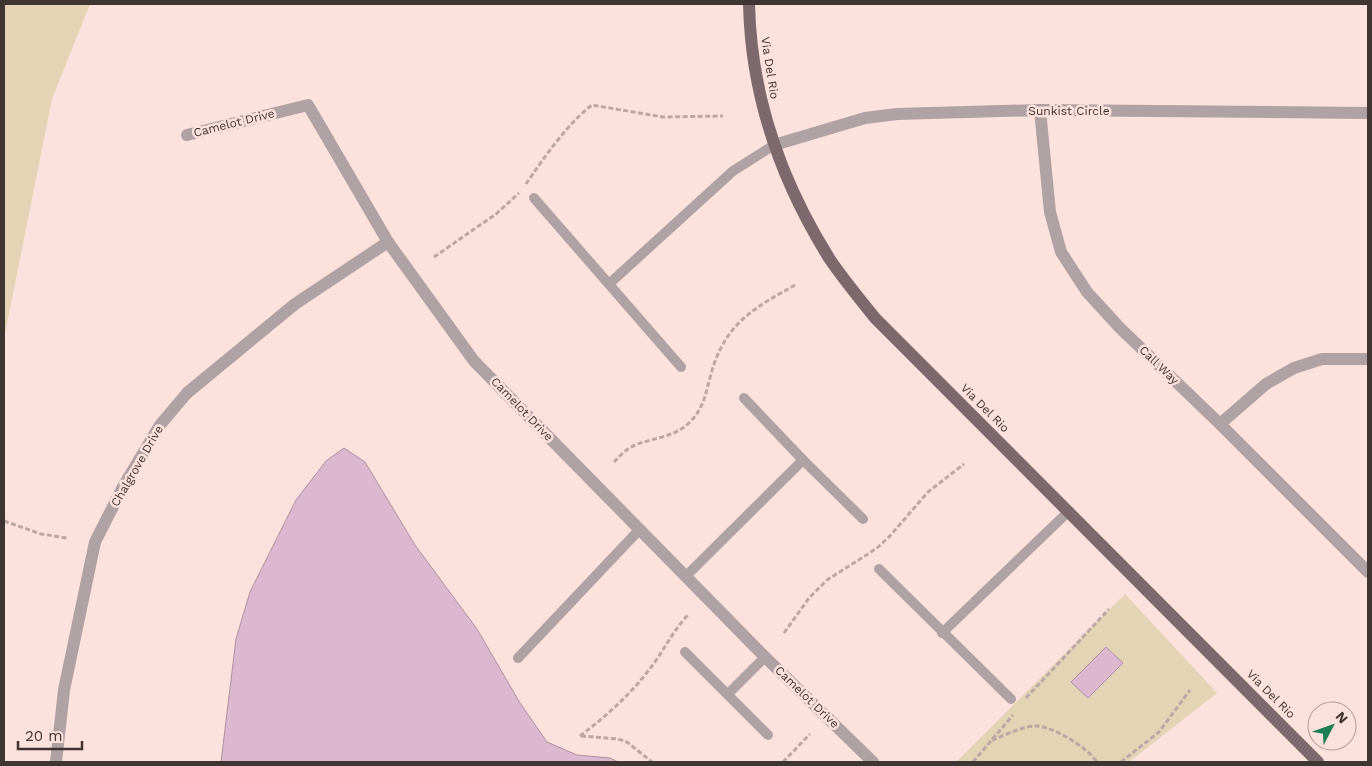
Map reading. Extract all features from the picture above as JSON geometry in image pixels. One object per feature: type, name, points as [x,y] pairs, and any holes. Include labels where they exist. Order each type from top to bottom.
[{"type":"main road","name":"Via Del Rio","points":[[749,4],[754,70],[765,117],[790,186],[830,259],[875,318],[1318,762]]},
{"type":"street","name":"Camelot Drive","points":[[188,135],[308,105],[388,242],[474,361],[765,657],[873,762]]},
{"type":"street","name":"Sunkist Circle","points":[[774,145],[865,118],[897,114],[1040,110],[1368,114]]},
{"type":"street","name":"Call Way","points":[[1040,110],[1050,212],[1061,252],[1087,292],[1120,328],[1220,424],[1368,572]]},
{"type":"street","name":"Chalgrove Drive","points":[[56,762],[64,690],[95,542],[124,485],[160,425],[187,393],[295,304],[388,242]]},
{"type":"street","points":[[1220,424],[1266,384],[1294,368],[1322,359],[1368,359]]},
{"type":"lane","points":[[610,283],[733,171],[774,145]]},
{"type":"lane","points":[[534,198],[610,283],[681,367]]},
{"type":"lane","points":[[744,398],[803,460],[863,518]]},
{"type":"lane","points":[[686,576],[803,460]]},
{"type":"lane","points":[[942,633],[1069,511]]},
{"type":"lane","points":[[518,658],[640,529]]},
{"type":"lane","points":[[878,569],[1010,700]]},
{"type":"lane","points":[[685,652],[768,735]]},
{"type":"lane","points":[[728,694],[765,657]]},
{"type":"path","points":[[434,257],[485,223],[506,206],[519,193],[542,161],[582,113],[592,105],[664,117],[723,116]]},
{"type":"path","points":[[614,462],[630,448],[676,433],[690,421],[701,408],[716,360],[731,330],[754,309],[797,284]]},
{"type":"path","points":[[784,632],[809,598],[827,580],[878,547],[928,492],[964,464]]},
{"type":"path","points":[[4,521],[41,534],[67,538]]},
{"type":"path","points":[[1022,702],[1033,688],[1109,609]]},
{"type":"path","points":[[651,762],[627,742],[618,739],[580,736],[603,718],[638,684],[656,661],[678,624],[689,614]]},
{"type":"path","points":[[1121,762],[1159,732],[1190,690]]},
{"type":"path","points":[[973,762],[1017,709]]},
{"type":"path","points":[[992,740],[1027,727],[1039,726],[1079,745],[1094,756],[1097,762]]},
{"type":"path","points":[[783,762],[810,734]]},
{"type":"shaded area","points":[[4,4],[90,4],[52,99],[4,339]]},
{"type":"shaded area","points":[[344,448],[365,462],[415,545],[477,629],[520,703],[547,742],[577,755],[610,758],[618,762],[221,762],[236,639],[250,592],[296,500],[326,461]]},
{"type":"shaded area","points":[[1125,594],[1217,693],[1129,762],[956,762]]},
{"type":"shaded area","points":[[1106,647],[1123,663],[1088,698],[1071,682]]}]
